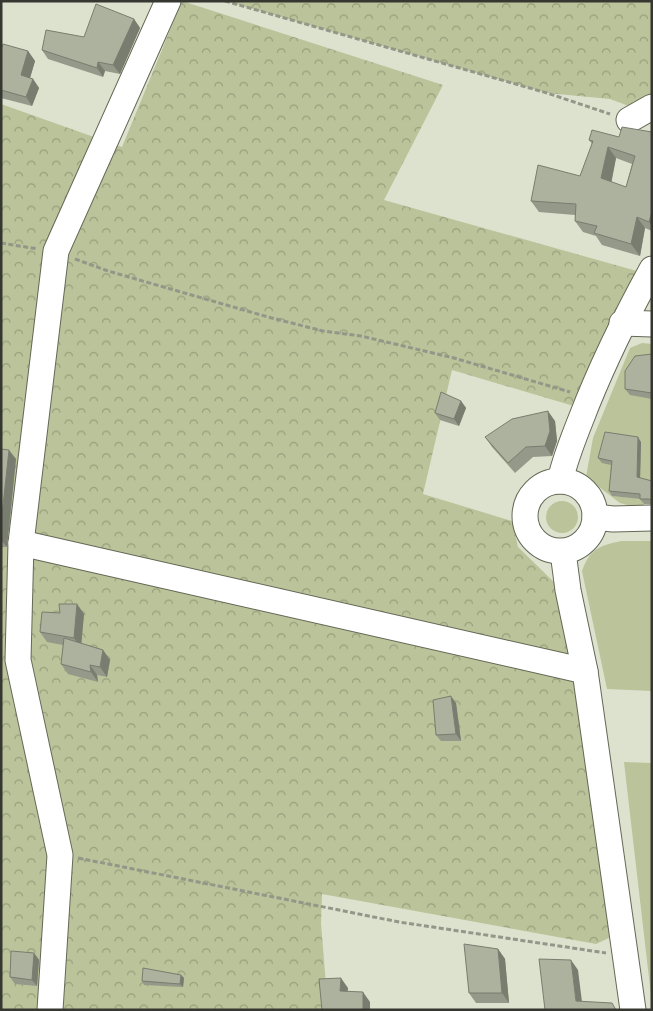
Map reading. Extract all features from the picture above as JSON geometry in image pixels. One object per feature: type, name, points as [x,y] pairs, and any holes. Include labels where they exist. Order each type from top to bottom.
[{"type":"street","points":[[50,1010],[60,854],[18,660],[21,543],[56,251],[168,1]]},
{"type":"street","points":[[641,122],[652,107]]},
{"type":"street","points":[[560,481],[564,462],[589,397],[622,323],[652,269]]},
{"type":"street","points":[[622,323],[652,324]]},
{"type":"street","points":[[560,481],[571,483],[585,492],[594,506],[595,517],[594,527],[582,544],[563,552],[552,551],[532,539],[524,518],[526,506],[531,496],[549,482],[560,481]]},
{"type":"street","points":[[595,517],[613,519],[652,518]]},
{"type":"street","points":[[21,543],[585,671]]},
{"type":"street","points":[[563,552],[568,590],[585,671],[633,1010]]},
{"type":"path","points":[[225,1],[547,93],[641,122]]},
{"type":"path","points":[[1,243],[56,251],[108,271],[268,317],[323,331],[361,336],[454,358],[589,397]]},
{"type":"path","points":[[60,854],[400,922],[626,956]]},
{"type":"green space","points":[[182,1],[443,85],[384,200],[644,273],[577,407],[452,370],[423,494],[512,521],[518,547],[558,586],[584,703],[611,937],[596,944],[322,894],[321,923],[328,1010],[1,1010],[1,104],[122,147]]},
{"type":"green space","points":[[225,1],[652,1],[652,108],[642,111],[610,99],[547,93]]},
{"type":"green space","points":[[642,343],[652,344],[652,485],[614,476],[613,496],[643,499],[644,507],[620,503],[586,477],[593,438],[630,348]]},
{"type":"green space","points":[[562,501],[574,505],[578,517],[574,529],[562,533],[550,529],[546,517],[550,505]]},
{"type":"green space","points":[[621,541],[652,541],[652,691],[607,689],[582,571],[592,553],[601,547]]},
{"type":"green space","points":[[624,762],[652,763],[652,1004]]},
{"type":"building","points":[[96,4],[134,19],[113,65],[98,62],[97,68],[42,50],[46,30],[84,37]]},
{"type":"building","points":[[3,44],[28,51],[21,75],[33,79],[26,97],[1,90],[1,49]]},
{"type":"building","points":[[622,127],[652,132],[652,212],[649,222],[637,217],[631,244],[594,233],[597,226],[575,221],[576,204],[531,201],[538,165],[580,176],[593,141],[589,140],[592,130],[619,137]],"holes":[[[608,147],[635,156],[626,187],[601,178]]]},
{"type":"building","points":[[652,354],[652,393],[625,389],[625,371],[635,356]]},
{"type":"building","points":[[441,392],[461,401],[454,419],[435,413]]},
{"type":"building","points":[[548,411],[550,431],[545,446],[526,447],[508,463],[485,437],[512,419]]},
{"type":"building","points":[[605,432],[638,437],[637,477],[652,481],[652,500],[640,499],[640,494],[609,491],[612,461],[598,458]]},
{"type":"building","points":[[1,449],[9,450],[1,524]]},
{"type":"building","points":[[59,604],[77,604],[74,638],[40,632],[42,612],[60,613]]},
{"type":"building","points":[[64,638],[103,650],[100,667],[90,665],[91,672],[61,664]]},
{"type":"building","points":[[451,696],[456,734],[436,735],[433,700]]},
{"type":"building","points":[[464,944],[498,949],[502,993],[469,993]]},
{"type":"building","points":[[11,951],[34,953],[32,980],[10,977]]},
{"type":"building","points":[[539,959],[571,960],[576,1001],[612,1003],[616,1010],[545,1010]]},
{"type":"building","points":[[143,968],[181,975],[180,984],[142,981]]},
{"type":"building","points":[[341,978],[340,991],[363,992],[363,1010],[322,1010],[319,979]]}]
